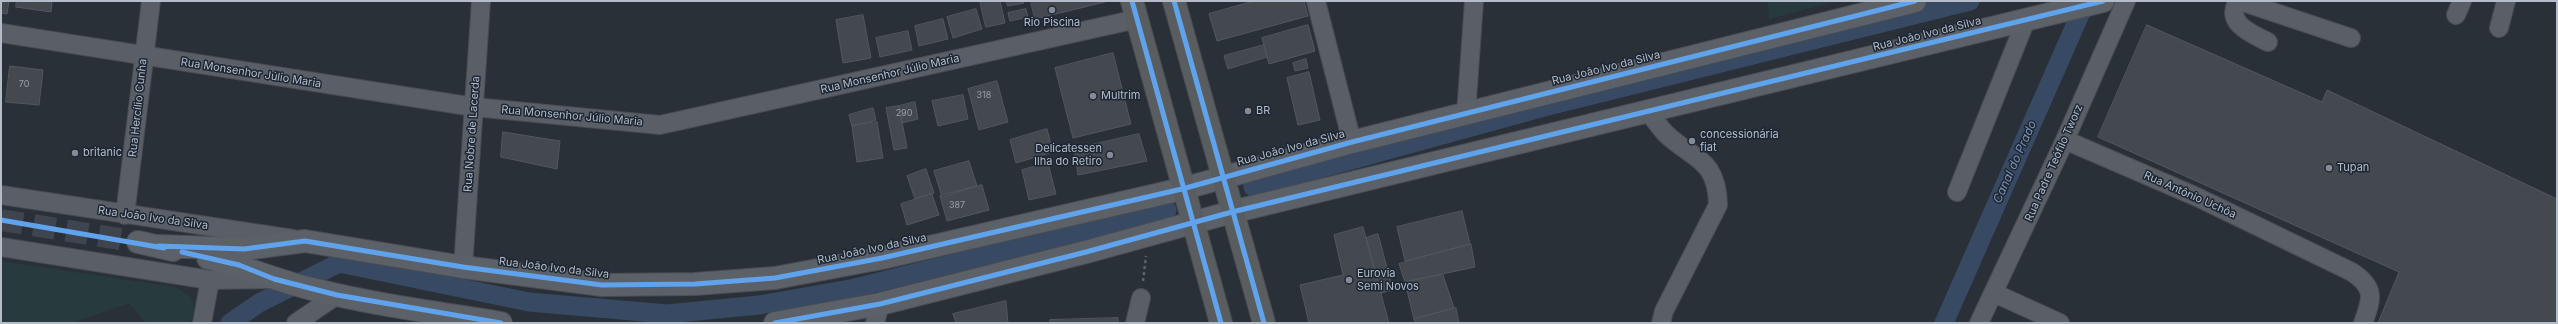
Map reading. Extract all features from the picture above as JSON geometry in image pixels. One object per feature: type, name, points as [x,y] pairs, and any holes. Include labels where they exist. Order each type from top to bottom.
[{"type":"highway","points":[[1174,1],[1222,178],[1264,323]]},
{"type":"highway","points":[[1134,10],[1182,189],[1221,323]]},
{"type":"main road","name":"Rua João Ivo da Silva","points":[[159,246],[244,249],[305,241],[463,267],[602,285],[695,284],[775,278],[882,258],[1182,189],[1352,142],[1915,1]]},
{"type":"main road","name":"Rua João Ivo da Silva","points":[[775,323],[878,314],[1232,212],[2099,2]]},
{"type":"main road","points":[[138,242],[240,265],[284,282],[314,290],[501,323]]},
{"type":"street","name":"Rua Hercílio Cunha","points":[[126,215],[143,56],[151,1]]},
{"type":"street","name":"Rua Nobre de Lacerda","points":[[463,267],[481,1]]},
{"type":"street","points":[[1316,1],[1352,142]]},
{"type":"street","points":[[1466,114],[1474,1]]},
{"type":"street","name":"Rua Padre Teófilo Tworz","points":[[1979,323],[2065,140],[2126,1]]},
{"type":"street","points":[[2268,42],[2245,31],[2239,25],[2234,14],[2239,1],[2351,38]]},
{"type":"street","points":[[2499,28],[2506,1]]},
{"type":"street","name":"Rua Monsenhor Júlio Maria","points":[[1,33],[474,107],[660,125],[1134,10]]},
{"type":"street","points":[[1957,192],[2026,20]]},
{"type":"street","points":[[1648,111],[1665,133],[1699,157],[1707,166],[1713,176],[1718,193],[1718,205],[1664,311],[1661,323]]},
{"type":"street","name":"Rua Antônio Uchôa","points":[[2065,140],[2197,197],[2315,253],[2365,280],[2370,290],[2370,302],[2363,323]]},
{"type":"street","name":"Rua João Ivo da Silva","points":[[1,195],[126,215],[232,228],[305,241]]},
{"type":"street","points":[[1,247],[210,280],[284,282]]},
{"type":"street","points":[[202,323],[210,280]]},
{"type":"street","points":[[1994,293],[2060,323]]},
{"type":"street","points":[[296,323],[337,295]]},
{"type":"street","points":[[1135,323],[1141,298]]},
{"type":"path","points":[[1141,298],[1148,236]]},
{"type":"green space","points":[[1768,1],[1836,1],[1769,19]]},
{"type":"green space","points":[[1,261],[175,287],[191,297],[194,307],[193,314],[189,323],[146,323],[129,303],[72,323],[1,323]]},
{"type":"building","points":[[1,1],[9,1],[7,14],[1,13]]},
{"type":"building","points":[[17,1],[52,1],[51,12],[16,7]]},
{"type":"building","points":[[980,1],[1000,1],[1005,23],[986,27]]},
{"type":"building","points":[[1006,1],[1023,1],[1024,3],[1008,6]]},
{"type":"building","name":"Rio Piscina","points":[[1031,1],[1105,1],[1105,2],[1035,19]]},
{"type":"building","points":[[1254,1],[1304,1],[1308,16],[1217,41],[1209,14]]},
{"type":"building","points":[[976,9],[982,29],[953,38],[947,17]]},
{"type":"building","points":[[1026,9],[1028,17],[1010,21],[1008,13]]},
{"type":"building","points":[[863,15],[871,58],[843,63],[836,20]]},
{"type":"building","points":[[943,19],[948,39],[919,46],[915,26]]},
{"type":"building","points":[[1308,25],[1315,51],[1269,64],[1262,38]]},
{"type":"building","name":"Tupan","points":[[2147,25],[2322,102],[2327,90],[2557,199],[2557,323],[2378,323],[2399,272],[2098,137]]},
{"type":"building","points":[[908,31],[912,50],[880,57],[876,38]]},
{"type":"building","points":[[1264,45],[1267,57],[1228,69],[1224,56]]},
{"type":"building","name":"Multrim","points":[[1113,53],[1131,124],[1073,138],[1055,68]]},
{"type":"building","points":[[1306,59],[1308,68],[1295,71],[1293,63]]},
{"type":"building","points":[[10,66],[43,70],[39,105],[6,102]]},
{"type":"building","points":[[1309,72],[1320,120],[1298,125],[1287,78]]},
{"type":"building","points":[[997,81],[1008,122],[979,130],[968,89]]},
{"type":"building","points":[[963,95],[968,119],[938,126],[932,101]]},
{"type":"building","points":[[915,102],[918,119],[902,123],[899,106]]},
{"type":"building","points":[[899,106],[907,148],[894,150],[886,108]]},
{"type":"building","points":[[873,108],[876,120],[852,126],[849,115]]},
{"type":"building","points":[[877,122],[883,158],[857,162],[852,126]]},
{"type":"building","points":[[1047,129],[1053,152],[1016,163],[1010,140]]},
{"type":"building","points":[[503,132],[560,141],[557,169],[501,157]]},
{"type":"building","name":"Delicatessen Ilha do Retiro","points":[[1139,134],[1147,161],[1078,175],[1074,149]]},
{"type":"building","points":[[969,161],[977,186],[942,197],[934,171]]},
{"type":"building","points":[[1048,163],[1056,194],[1029,200],[1022,170]]},
{"type":"building","points":[[926,169],[934,193],[915,199],[907,176]]},
{"type":"building","points":[[982,185],[989,210],[947,221],[940,196]]},
{"type":"building","points":[[932,194],[939,215],[907,225],[901,204]]},
{"type":"building","points":[[1462,211],[1470,244],[1405,261],[1397,227]]},
{"type":"building","name":"Eurovia Semi Novos","points":[[1363,227],[1389,323],[1309,323],[1300,285],[1343,275],[1334,235]]},
{"type":"building","points":[[1378,234],[1393,290],[1381,293],[1366,238]]},
{"type":"building","points":[[1471,244],[1475,267],[1405,282],[1399,264]]},
{"type":"building","points":[[1443,275],[1454,308],[1414,319],[1405,282]]},
{"type":"building","points":[[1006,301],[1008,323],[956,323],[953,314]]},
{"type":"building","points":[[1456,308],[1459,323],[1415,323],[1414,319]]},
{"type":"building","points":[[1118,318],[1118,323],[1050,323],[1050,320]]},
{"type":"waterway","points":[[1253,187],[1544,107],[1970,1]]},
{"type":"waterway","name":"Canal do Prado","points":[[1944,323],[2086,1]]},
{"type":"waterway","points":[[230,323],[259,303],[339,263],[529,302],[667,314],[759,305],[855,288],[1167,210]]},
{"type":"tunnel","points":[[1,220],[138,242]]},
{"type":"cycle path","points":[[1132,1],[1221,323]]},
{"type":"cycle path","points":[[1174,1],[1264,323]]},
{"type":"cycle path","points":[[159,246],[244,249],[305,241],[463,267],[602,285],[695,284],[775,278],[882,258],[1182,189],[1352,142],[1915,1]]},
{"type":"cycle path","points":[[775,323],[880,304],[1086,252],[1232,212],[2103,1]]},
{"type":"cycle path","points":[[1,220],[164,248]]},
{"type":"cycle path","points":[[182,252],[239,265],[274,279],[337,295],[501,323]]},
{"type":"place","name":"Rio Piscina","points":[[1052,10]]},
{"type":"place","name":"Multrim","points":[[1093,96]]},
{"type":"place","name":"BR","points":[[1248,111]]},
{"type":"place","name":"concessionária fiat","points":[[1692,141]]},
{"type":"place","name":"britanic","points":[[75,153]]},
{"type":"place","name":"Delicatessen Ilha do Retiro","points":[[1110,155]]},
{"type":"place","name":"Tupan","points":[[2329,168]]},
{"type":"place","name":"Eurovia Semi Novos","points":[[1349,280]]}]
